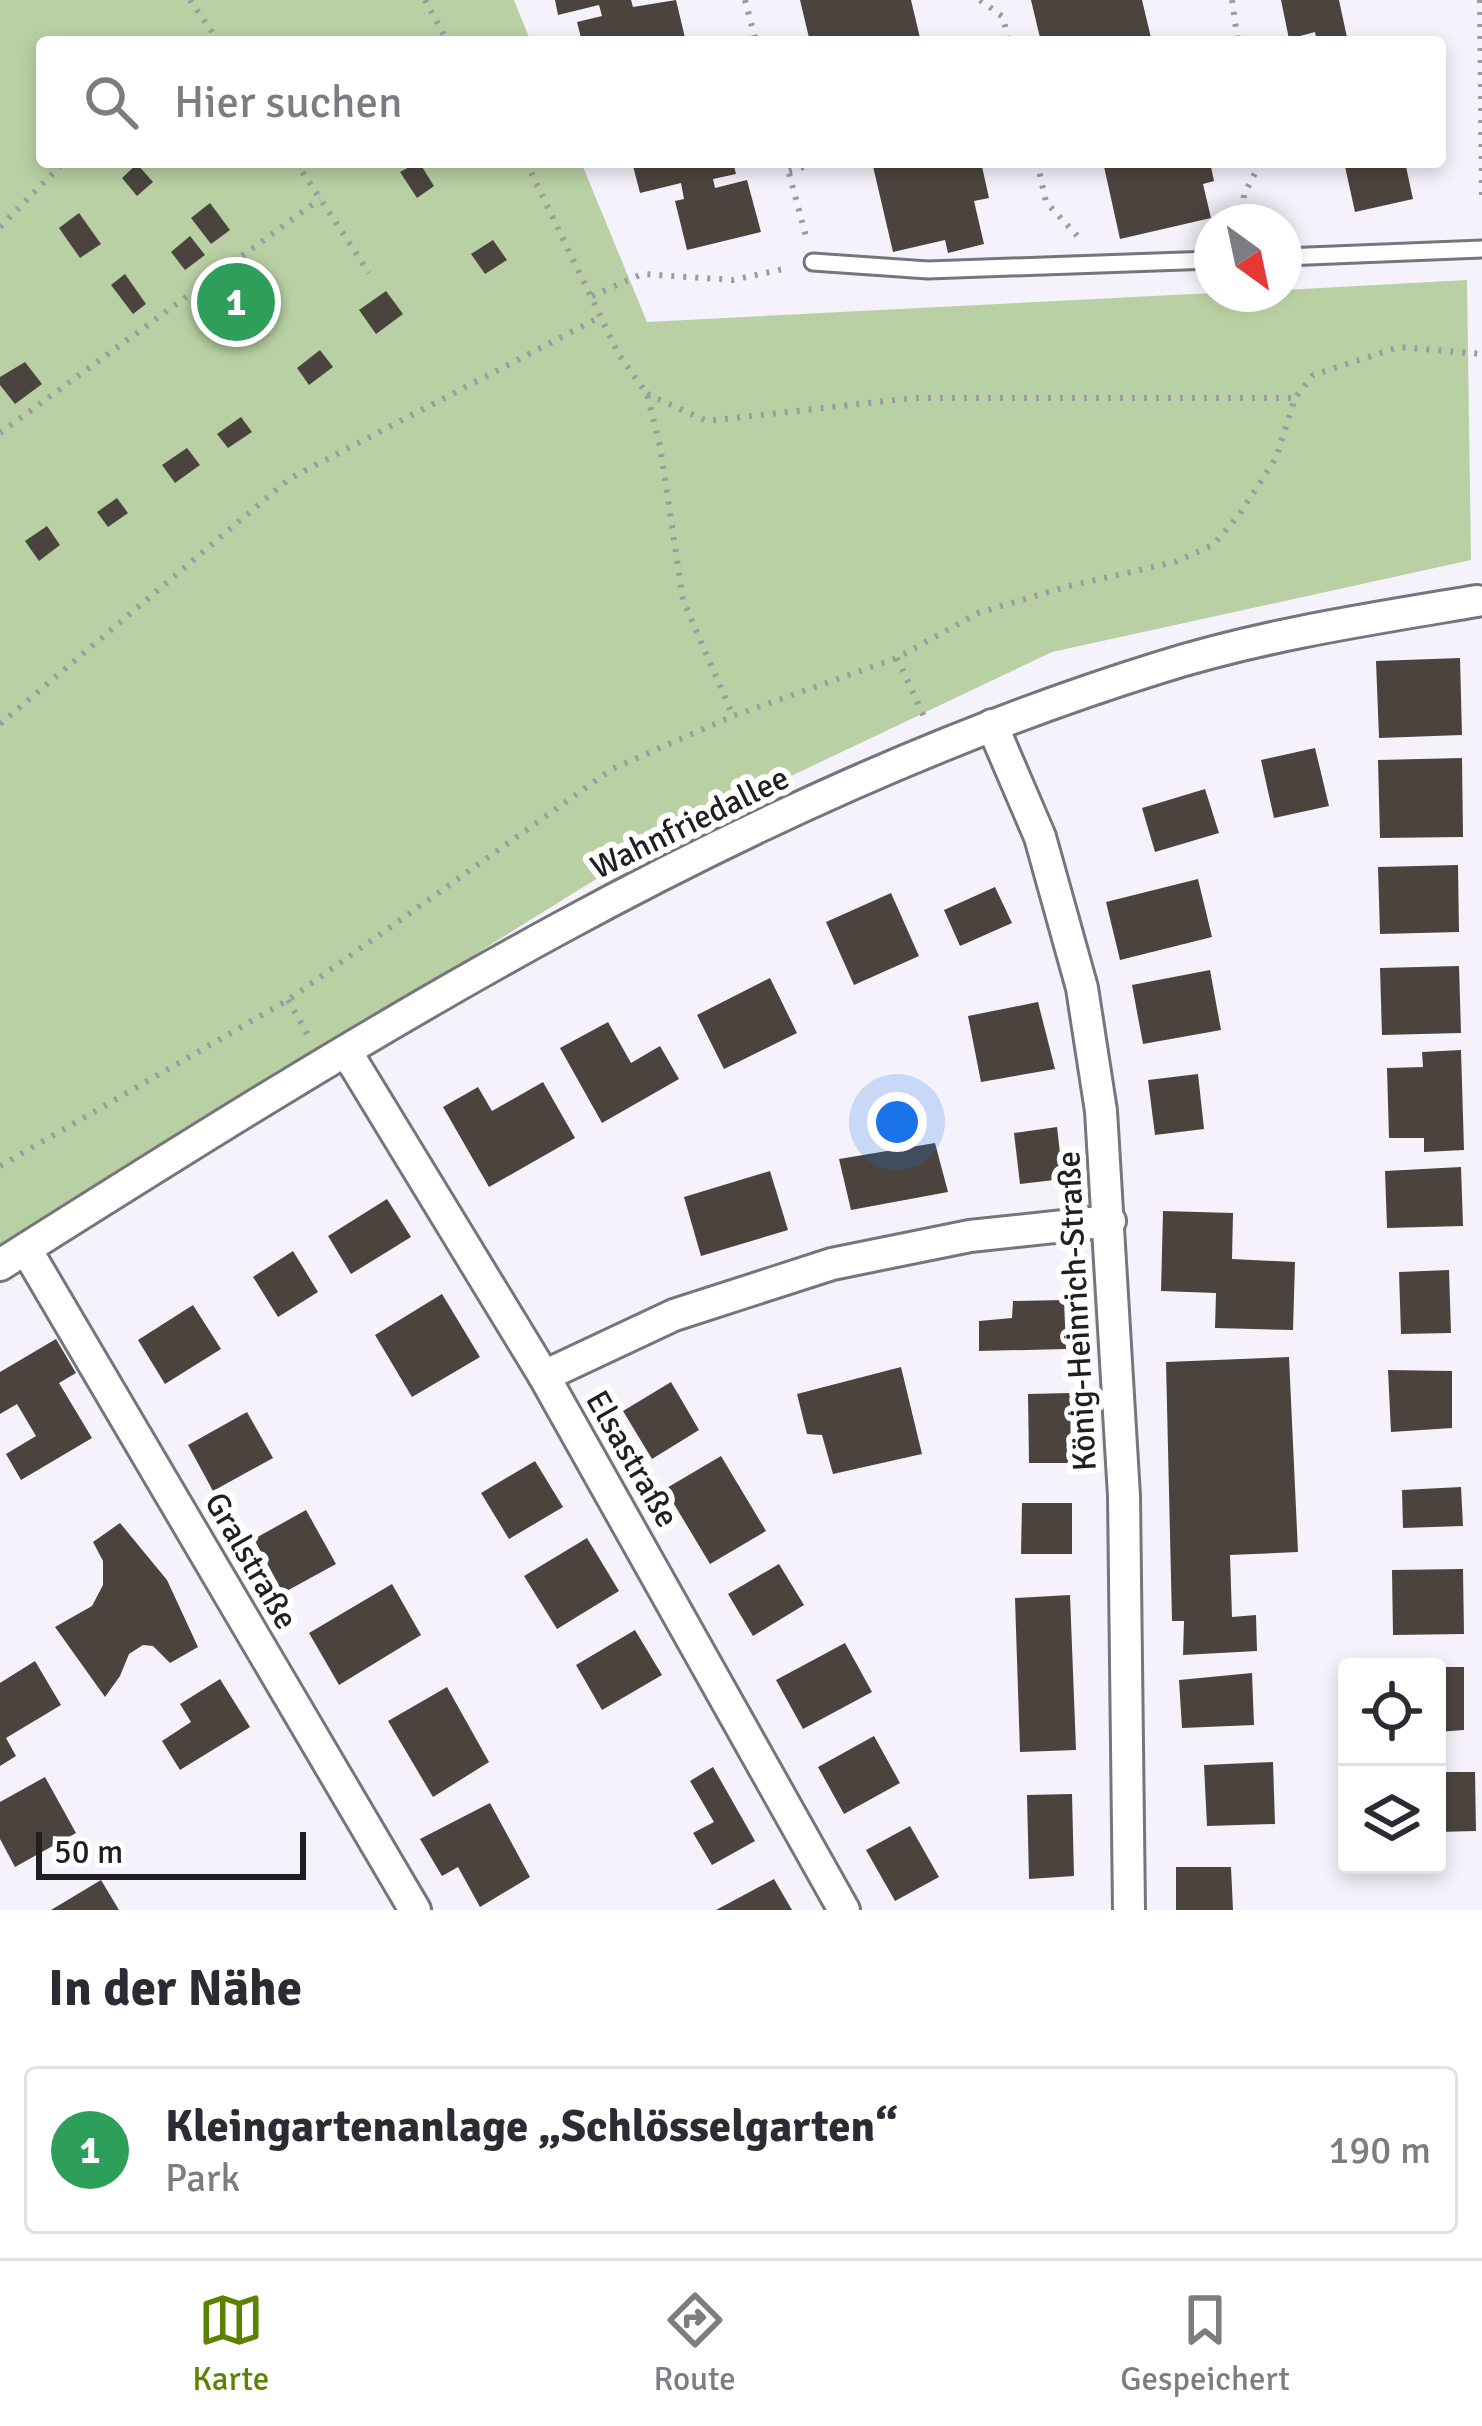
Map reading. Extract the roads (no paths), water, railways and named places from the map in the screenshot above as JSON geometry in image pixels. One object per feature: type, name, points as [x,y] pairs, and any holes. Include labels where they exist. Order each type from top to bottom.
[{"type":"street","name":"Wahnfriedallee","points":[[13,1257],[334,1057],[536,939],[734,839],[938,746],[1160,667],[1265,640],[1477,601]]},
{"type":"street","name":"König-Heinrich-Straße","points":[[992,725],[1040,837],[1082,988],[1101,1111],[1124,1496],[1129,1910]]},
{"type":"street","name":"Elsastraße","points":[[334,1057],[544,1376],[844,1910]]},
{"type":"street","points":[[544,1376],[674,1315],[832,1264],[970,1237],[1110,1221]]},
{"type":"street","name":"Gralstraße","points":[[13,1257],[415,1910]]},
{"type":"lane","points":[[1302,256],[1482,249]]},
{"type":"lane","points":[[813,262],[928,270],[1194,261]]},
{"type":"place","name":"Kleingartenanlage „Schlösselgarten“","points":[[236,302]]}]
